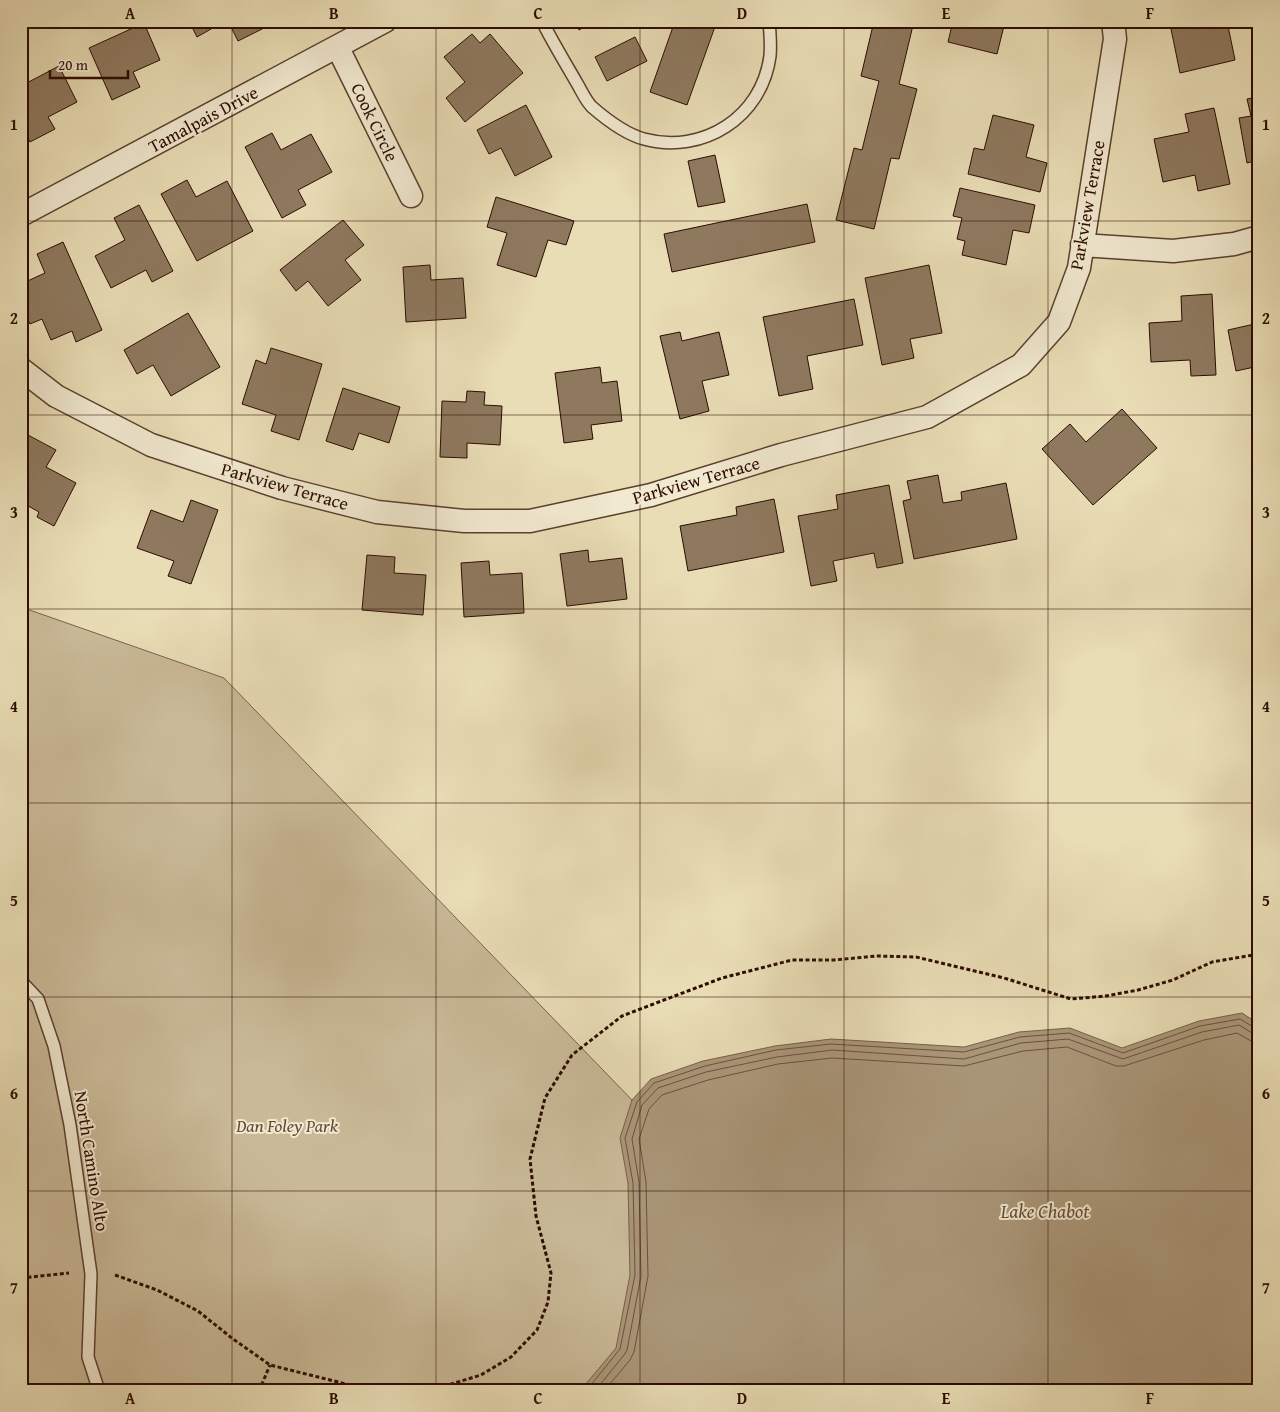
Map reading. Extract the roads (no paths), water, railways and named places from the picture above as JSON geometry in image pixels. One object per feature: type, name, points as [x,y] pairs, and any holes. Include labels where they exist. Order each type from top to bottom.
[{"type":"street","name":"Tamalpais Drive","points":[[21,215],[338,48],[385,21]]},
{"type":"street","name":"Parkview Terrace","points":[[21,368],[56,396],[150,445],[282,488],[377,512],[464,521],[530,521],[651,495],[781,455],[927,418],[1021,365],[1059,322],[1079,268],[1115,40],[1113,21]]},
{"type":"street","name":"Cook Circle","points":[[338,48],[411,196]]},
{"type":"street","points":[[1082,245],[1172,250],[1234,244],[1259,237]]},
{"type":"lane","points":[[542,21],[590,105],[616,126],[643,139],[665,143],[686,143],[711,135],[733,122],[750,106],[762,84],[770,56],[770,21]]},
{"type":"lane","name":"North Camino Alto","points":[[21,980],[38,999],[54,1046],[70,1124],[91,1274],[88,1357],[99,1391]]},
{"type":"water","name":"Lake Chabot","points":[[1242,1013],[1259,1024],[1259,1391],[580,1391],[616,1348],[630,1275],[628,1183],[620,1138],[632,1100],[651,1079],[703,1061],[775,1046],[831,1039],[964,1047],[1019,1032],[1070,1028],[1122,1048],[1199,1021]]},
{"type":"park label","name":"Dan Foley Park","points":[[287,1125]]}]
